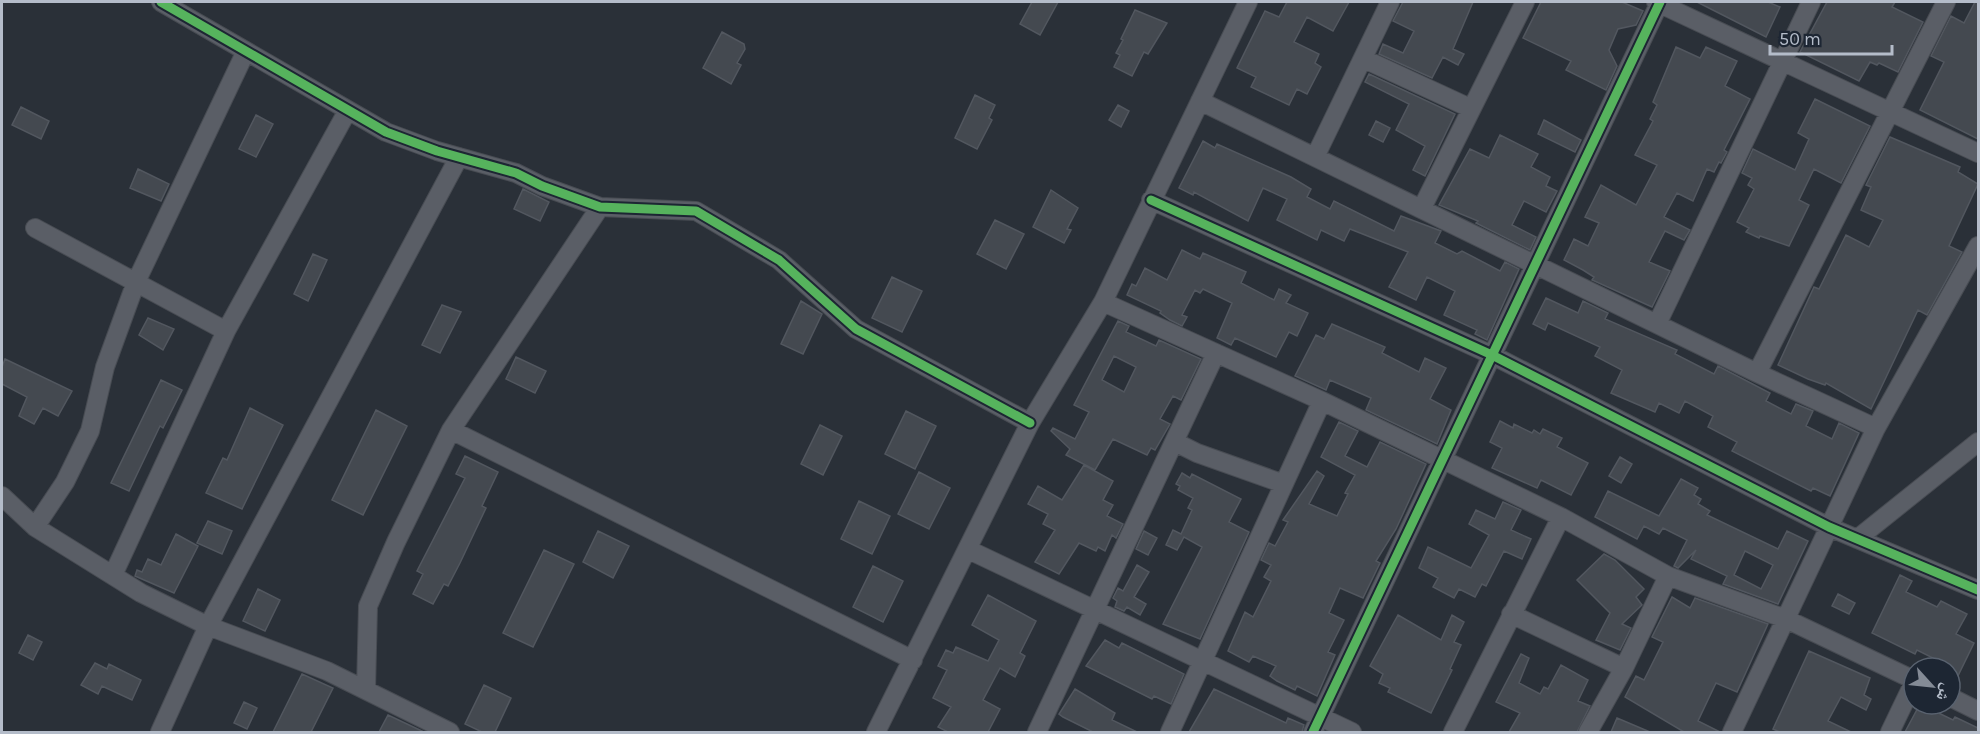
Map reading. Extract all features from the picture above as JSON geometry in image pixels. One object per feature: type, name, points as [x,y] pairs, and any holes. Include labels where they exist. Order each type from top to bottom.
[{"type":"street","points":[[161,2],[386,132],[459,157],[516,173],[542,186],[600,207],[696,211],[778,260],[856,329],[1030,423]]},
{"type":"street","points":[[876,732],[969,550],[1030,423],[1103,302],[1248,2]]},
{"type":"street","points":[[1315,157],[1390,2]]},
{"type":"street","points":[[1422,208],[1525,2]]},
{"type":"street","points":[[1317,725],[1537,266],[1658,2],[1978,153]]},
{"type":"street","points":[[1657,324],[1811,2]]},
{"type":"street","points":[[1757,373],[1946,2]]},
{"type":"street","points":[[35,527],[65,482],[90,431],[105,367],[136,282],[246,51]]},
{"type":"street","points":[[1364,59],[1470,108]]},
{"type":"street","points":[[1200,101],[1757,373],[1876,428]]},
{"type":"street","points":[[113,576],[226,331],[348,110]]},
{"type":"street","points":[[160,732],[208,626],[459,157]]},
{"type":"street","points":[[1151,200],[1492,356],[1829,527],[1978,590]]},
{"type":"street","points":[[366,690],[368,606],[452,430],[600,207]]},
{"type":"street","points":[[35,228],[226,331]]},
{"type":"street","points":[[1732,732],[1876,428],[1978,252]]},
{"type":"street","points":[[1103,302],[1322,401],[1561,517],[1668,576],[1786,619],[1902,675]]},
{"type":"street","points":[[1037,732],[1096,612],[1216,352]]},
{"type":"street","points":[[1170,732],[1322,401]]},
{"type":"street","points":[[452,430],[913,660]]},
{"type":"street","points":[[1175,442],[1284,484]]},
{"type":"street","points":[[1857,539],[1978,442]]},
{"type":"street","points":[[2,496],[35,527],[141,593],[208,626],[327,671],[445,732]]},
{"type":"street","points":[[1453,732],[1561,517]]},
{"type":"street","points":[[969,550],[1202,662],[1317,725],[1352,732]]},
{"type":"street","points":[[1588,732],[1624,668],[1668,576]]},
{"type":"street","points":[[1511,614],[1624,668]]},
{"type":"street","points":[[1962,704],[1978,711]]},
{"type":"street","points":[[1890,732],[1902,706]]},
{"type":"building","points":[[1032,2],[1058,2],[1040,35],[1020,24]]},
{"type":"building","points":[[1287,2],[1349,2],[1333,31],[1307,17],[1294,42],[1319,54],[1315,63],[1321,67],[1307,94],[1297,89],[1289,105],[1251,87],[1256,77],[1237,68],[1265,11],[1279,17]]},
{"type":"building","points":[[1403,2],[1473,2],[1453,49],[1464,54],[1458,65],[1443,57],[1432,78],[1379,54],[1383,44],[1403,53],[1414,31],[1393,21]]},
{"type":"building","points":[[1541,2],[1622,2],[1643,11],[1636,25],[1618,29],[1609,50],[1617,66],[1606,90],[1566,70],[1571,61],[1523,38]]},
{"type":"building","points":[[1697,2],[1768,2],[1780,7],[1766,37]]},
{"type":"building","points":[[1827,2],[1895,2],[1892,7],[1923,22],[1898,72],[1879,63],[1877,65],[1870,62],[1859,81],[1800,52]]},
{"type":"building","points":[[1975,2],[1978,2],[1978,139],[1920,110],[1944,62],[1931,56],[1951,16],[1964,23]]},
{"type":"building","points":[[1135,10],[1167,23],[1148,54],[1144,52],[1132,76],[1114,67],[1120,55],[1116,53],[1123,40],[1121,39]]},
{"type":"building","points":[[722,32],[744,44],[745,49],[737,63],[741,65],[731,84],[703,68]]},
{"type":"building","points":[[1676,47],[1700,58],[1706,47],[1737,61],[1725,86],[1750,99],[1724,150],[1727,152],[1721,163],[1719,162],[1714,172],[1707,169],[1693,201],[1677,193],[1664,217],[1690,230],[1684,240],[1665,231],[1649,262],[1670,271],[1652,307],[1592,280],[1594,277],[1564,260],[1574,239],[1588,246],[1599,223],[1585,217],[1601,185],[1636,205],[1657,165],[1635,155],[1653,121],[1650,119],[1657,105],[1653,102]]},
{"type":"building","points":[[1369,74],[1455,114],[1425,176],[1413,170],[1425,146],[1396,130],[1409,104],[1365,82]]},
{"type":"building","points":[[975,95],[995,105],[989,118],[992,120],[977,149],[955,138]]},
{"type":"building","points":[[1815,99],[1870,126],[1841,183],[1814,169],[1799,200],[1809,205],[1789,246],[1760,236],[1759,238],[1746,232],[1749,228],[1737,222],[1754,189],[1748,185],[1752,178],[1742,173],[1753,149],[1795,170],[1809,139],[1798,133]]},
{"type":"building","points":[[1118,105],[1129,111],[1121,127],[1109,120]]},
{"type":"building","points":[[21,107],[49,121],[41,139],[12,125]]},
{"type":"building","points":[[256,115],[273,124],[256,157],[239,149]]},
{"type":"building","points":[[1544,120],[1581,140],[1575,152],[1538,134]]},
{"type":"building","points":[[1376,121],[1390,128],[1383,142],[1369,135]]},
{"type":"building","points":[[1500,135],[1538,154],[1531,167],[1550,177],[1546,186],[1557,191],[1546,212],[1524,201],[1512,225],[1536,237],[1530,250],[1476,223],[1478,221],[1439,205],[1470,149],[1489,158]]},
{"type":"building","points":[[1890,137],[1960,167],[1958,172],[1978,184],[1949,246],[1962,252],[1927,315],[1918,310],[1871,409],[1826,383],[1825,385],[1808,379],[1778,365],[1814,287],[1819,289],[1846,235],[1869,247],[1883,220],[1861,210],[1871,187],[1866,185]]},
{"type":"building","points":[[1203,141],[1215,148],[1217,144],[1291,177],[1311,189],[1307,197],[1330,209],[1334,201],[1394,231],[1401,216],[1441,231],[1435,243],[1457,254],[1462,251],[1500,271],[1505,262],[1519,269],[1487,340],[1475,334],[1477,330],[1444,315],[1455,291],[1427,277],[1416,300],[1389,287],[1408,252],[1350,229],[1344,241],[1321,230],[1317,240],[1277,220],[1287,199],[1263,188],[1248,221],[1194,192],[1193,195],[1179,188]]},
{"type":"building","points":[[138,169],[169,184],[161,201],[130,188]]},
{"type":"building","points":[[523,189],[549,202],[540,221],[514,209]]},
{"type":"building","points":[[1051,190],[1078,208],[1067,229],[1071,230],[1064,243],[1033,227]]},
{"type":"building","points":[[995,220],[1024,234],[1006,269],[977,254]]},
{"type":"building","points":[[1182,250],[1200,259],[1203,253],[1246,272],[1241,283],[1274,300],[1279,289],[1291,295],[1286,303],[1308,313],[1297,336],[1289,332],[1276,357],[1235,338],[1231,345],[1217,338],[1232,303],[1203,289],[1200,293],[1195,290],[1182,315],[1187,317],[1182,326],[1160,313],[1161,311],[1127,295],[1132,284],[1136,286],[1145,268],[1167,280]]},
{"type":"building","points":[[313,254],[327,260],[308,301],[294,294]]},
{"type":"building","points":[[892,277],[922,291],[902,332],[872,318]]},
{"type":"building","points":[[1546,298],[1578,313],[1583,301],[1608,313],[1605,319],[1677,350],[1675,354],[1714,374],[1718,366],[1770,393],[1766,401],[1791,414],[1796,404],[1813,411],[1806,426],[1832,439],[1839,423],[1859,433],[1830,496],[1813,488],[1811,491],[1732,451],[1737,442],[1708,427],[1713,416],[1685,401],[1679,413],[1659,403],[1655,412],[1611,393],[1622,370],[1595,356],[1600,347],[1548,323],[1545,330],[1533,324]]},
{"type":"building","points":[[801,301],[822,314],[803,354],[781,344]]},
{"type":"building","points":[[442,305],[461,312],[440,353],[422,345]]},
{"type":"building","points":[[148,318],[174,329],[163,350],[139,335]]},
{"type":"building","points":[[1118,321],[1129,326],[1126,332],[1156,346],[1159,340],[1201,359],[1181,400],[1173,396],[1160,419],[1170,424],[1155,450],[1151,448],[1147,455],[1113,439],[1095,470],[1066,455],[1070,449],[1051,431],[1053,428],[1075,439],[1089,412],[1074,405]],"holes":[[[1114,356],[1136,367],[1124,392],[1102,380]]]},
{"type":"building","points":[[1332,324],[1385,347],[1382,353],[1419,372],[1425,358],[1446,368],[1430,399],[1451,410],[1437,444],[1366,410],[1371,398],[1330,380],[1326,390],[1295,376],[1316,335],[1324,339]]},
{"type":"building","points":[[516,357],[546,371],[535,393],[506,379]]},
{"type":"building","points":[[5,359],[72,391],[58,416],[43,408],[34,424],[19,416],[27,397],[2,384],[2,367]]},
{"type":"building","points":[[161,380],[182,390],[163,428],[160,426],[129,491],[111,483]]},
{"type":"building","points":[[250,408],[283,425],[242,509],[206,493],[223,458],[227,460]]},
{"type":"building","points":[[376,410],[407,426],[363,515],[332,500]]},
{"type":"building","points":[[906,411],[936,426],[915,469],[885,454]]},
{"type":"building","points":[[1500,421],[1513,428],[1514,424],[1532,433],[1534,430],[1540,434],[1543,429],[1562,438],[1557,447],[1588,463],[1571,495],[1541,480],[1537,488],[1492,468],[1502,448],[1490,442]]},
{"type":"building","points":[[1339,422],[1358,431],[1345,456],[1367,467],[1380,442],[1426,464],[1396,529],[1376,561],[1380,563],[1363,598],[1340,588],[1329,613],[1344,620],[1328,652],[1335,655],[1317,696],[1297,686],[1295,690],[1270,676],[1276,666],[1253,656],[1249,662],[1228,651],[1245,612],[1253,617],[1271,581],[1264,577],[1271,565],[1261,560],[1269,543],[1275,546],[1288,522],[1283,520],[1317,471],[1324,476],[1309,504],[1337,516],[1348,494],[1345,493],[1355,475],[1321,457]]},
{"type":"building","points":[[820,425],[842,436],[823,475],[801,464]]},
{"type":"building","points":[[465,456],[498,472],[482,506],[486,508],[460,563],[448,586],[444,584],[433,604],[413,594],[423,574],[417,571],[465,478],[456,474]]},
{"type":"building","points":[[1620,457],[1632,464],[1621,483],[1609,476]]},
{"type":"building","points":[[1084,465],[1113,481],[1103,500],[1113,505],[1107,516],[1123,524],[1116,538],[1112,535],[1105,551],[1098,547],[1096,551],[1079,543],[1059,574],[1035,562],[1055,530],[1043,524],[1048,514],[1028,504],[1038,486],[1062,500]]},
{"type":"building","points":[[919,472],[950,488],[929,529],[898,514]]},
{"type":"building","points":[[1182,473],[1190,478],[1192,474],[1241,499],[1229,522],[1249,532],[1200,639],[1163,624],[1202,547],[1184,537],[1177,550],[1166,545],[1173,530],[1181,534],[1192,510],[1188,508],[1193,498],[1178,490],[1180,486],[1176,484]]},
{"type":"building","points":[[1681,479],[1698,488],[1694,495],[1701,499],[1698,504],[1710,511],[1707,515],[1778,549],[1787,531],[1808,541],[1778,604],[1723,584],[1727,576],[1691,559],[1696,550],[1678,568],[1674,566],[1687,540],[1663,528],[1659,534],[1644,526],[1637,539],[1595,517],[1608,491],[1659,516]],"holes":[[[1745,551],[1773,565],[1761,589],[1734,575]]]},
{"type":"building","points":[[859,501],[890,516],[872,554],[841,539]]},
{"type":"building","points":[[1503,502],[1521,510],[1511,530],[1531,539],[1522,559],[1504,551],[1486,586],[1482,584],[1475,597],[1459,589],[1454,598],[1433,587],[1438,578],[1419,568],[1428,547],[1471,568],[1489,535],[1469,524],[1476,510],[1495,519]]},
{"type":"building","points":[[208,521],[232,531],[222,554],[197,543]]},
{"type":"building","points":[[598,531],[629,546],[613,578],[583,562]]},
{"type":"building","points":[[1144,531],[1157,538],[1148,555],[1136,549]]},
{"type":"building","points":[[176,534],[198,546],[174,593],[135,576],[137,570],[142,572],[148,559],[161,565]]},
{"type":"building","points":[[544,550],[574,564],[533,647],[503,633]]},
{"type":"building","points":[[1604,554],[1615,560],[1644,589],[1636,597],[1642,605],[1622,624],[1631,628],[1620,650],[1596,640],[1610,613],[1577,580]]},
{"type":"building","points":[[1137,565],[1149,572],[1134,597],[1146,604],[1140,615],[1127,607],[1124,611],[1115,607],[1117,601],[1113,598],[1118,588],[1123,591]]},
{"type":"building","points":[[873,566],[903,581],[883,622],[853,607]]},
{"type":"building","points":[[1900,575],[1912,581],[1906,592],[1937,607],[1941,601],[1967,614],[1956,634],[1974,643],[1962,668],[1962,656],[1929,656],[1917,650],[1915,654],[1872,633]]},
{"type":"building","points":[[258,589],[280,600],[265,631],[243,621]]},
{"type":"building","points":[[1838,594],[1855,603],[1849,614],[1832,606]]},
{"type":"building","points":[[988,595],[1036,621],[1020,653],[1025,656],[1015,677],[1000,668],[983,700],[1000,709],[988,732],[948,732],[938,727],[951,707],[933,698],[947,670],[938,666],[946,650],[953,653],[956,647],[988,661],[999,640],[972,625]]},
{"type":"building","points":[[1672,597],[1690,608],[1695,598],[1768,624],[1737,692],[1716,683],[1698,721],[1720,732],[1684,732],[1625,697],[1636,676],[1644,680],[1663,642],[1652,637]]},
{"type":"building","points":[[1398,615],[1441,640],[1452,615],[1464,622],[1454,642],[1461,645],[1450,669],[1452,670],[1431,713],[1388,692],[1390,688],[1379,683],[1383,674],[1370,666]]},
{"type":"building","points":[[28,635],[42,642],[33,660],[19,653]]},
{"type":"building","points":[[1105,640],[1119,648],[1122,643],[1184,674],[1171,704],[1154,696],[1152,699],[1086,666]]},
{"type":"building","points":[[1809,651],[1870,678],[1864,695],[1871,699],[1866,710],[1841,697],[1828,721],[1851,732],[1780,732],[1773,729]]},
{"type":"building","points":[[1521,654],[1529,658],[1519,683],[1540,694],[1544,687],[1548,689],[1561,665],[1588,680],[1578,701],[1590,706],[1577,732],[1509,732],[1520,713],[1496,702]]},
{"type":"building","points":[[95,663],[107,669],[109,664],[141,680],[132,700],[102,686],[98,694],[81,685]]},
{"type":"building","points":[[302,674],[333,688],[311,732],[273,732]]},
{"type":"building","points":[[484,685],[511,698],[495,732],[482,732],[465,724]]},
{"type":"building","points":[[1075,689],[1115,713],[1112,720],[1137,732],[1093,732],[1063,717],[1059,714]]},
{"type":"building","points":[[1214,689],[1286,723],[1288,718],[1304,725],[1302,732],[1189,732]]},
{"type":"building","points":[[244,702],[257,708],[247,729],[234,723]]},
{"type":"building","points":[[388,715],[424,732],[379,732]]},
{"type":"building","points":[[1914,716],[1945,716],[1953,720],[1955,717],[1978,728],[1978,732],[1905,732]]},
{"type":"building","points":[[1617,718],[1650,732],[1611,732]]},
{"type":"cycle path","points":[[161,2],[386,132],[437,151],[516,173],[542,186],[600,207],[696,211],[779,260],[856,329],[1030,423]]},
{"type":"cycle path","points":[[1313,732],[1660,2]]},
{"type":"cycle path","points":[[1151,200],[1492,355],[1829,527],[1978,590]]}]
